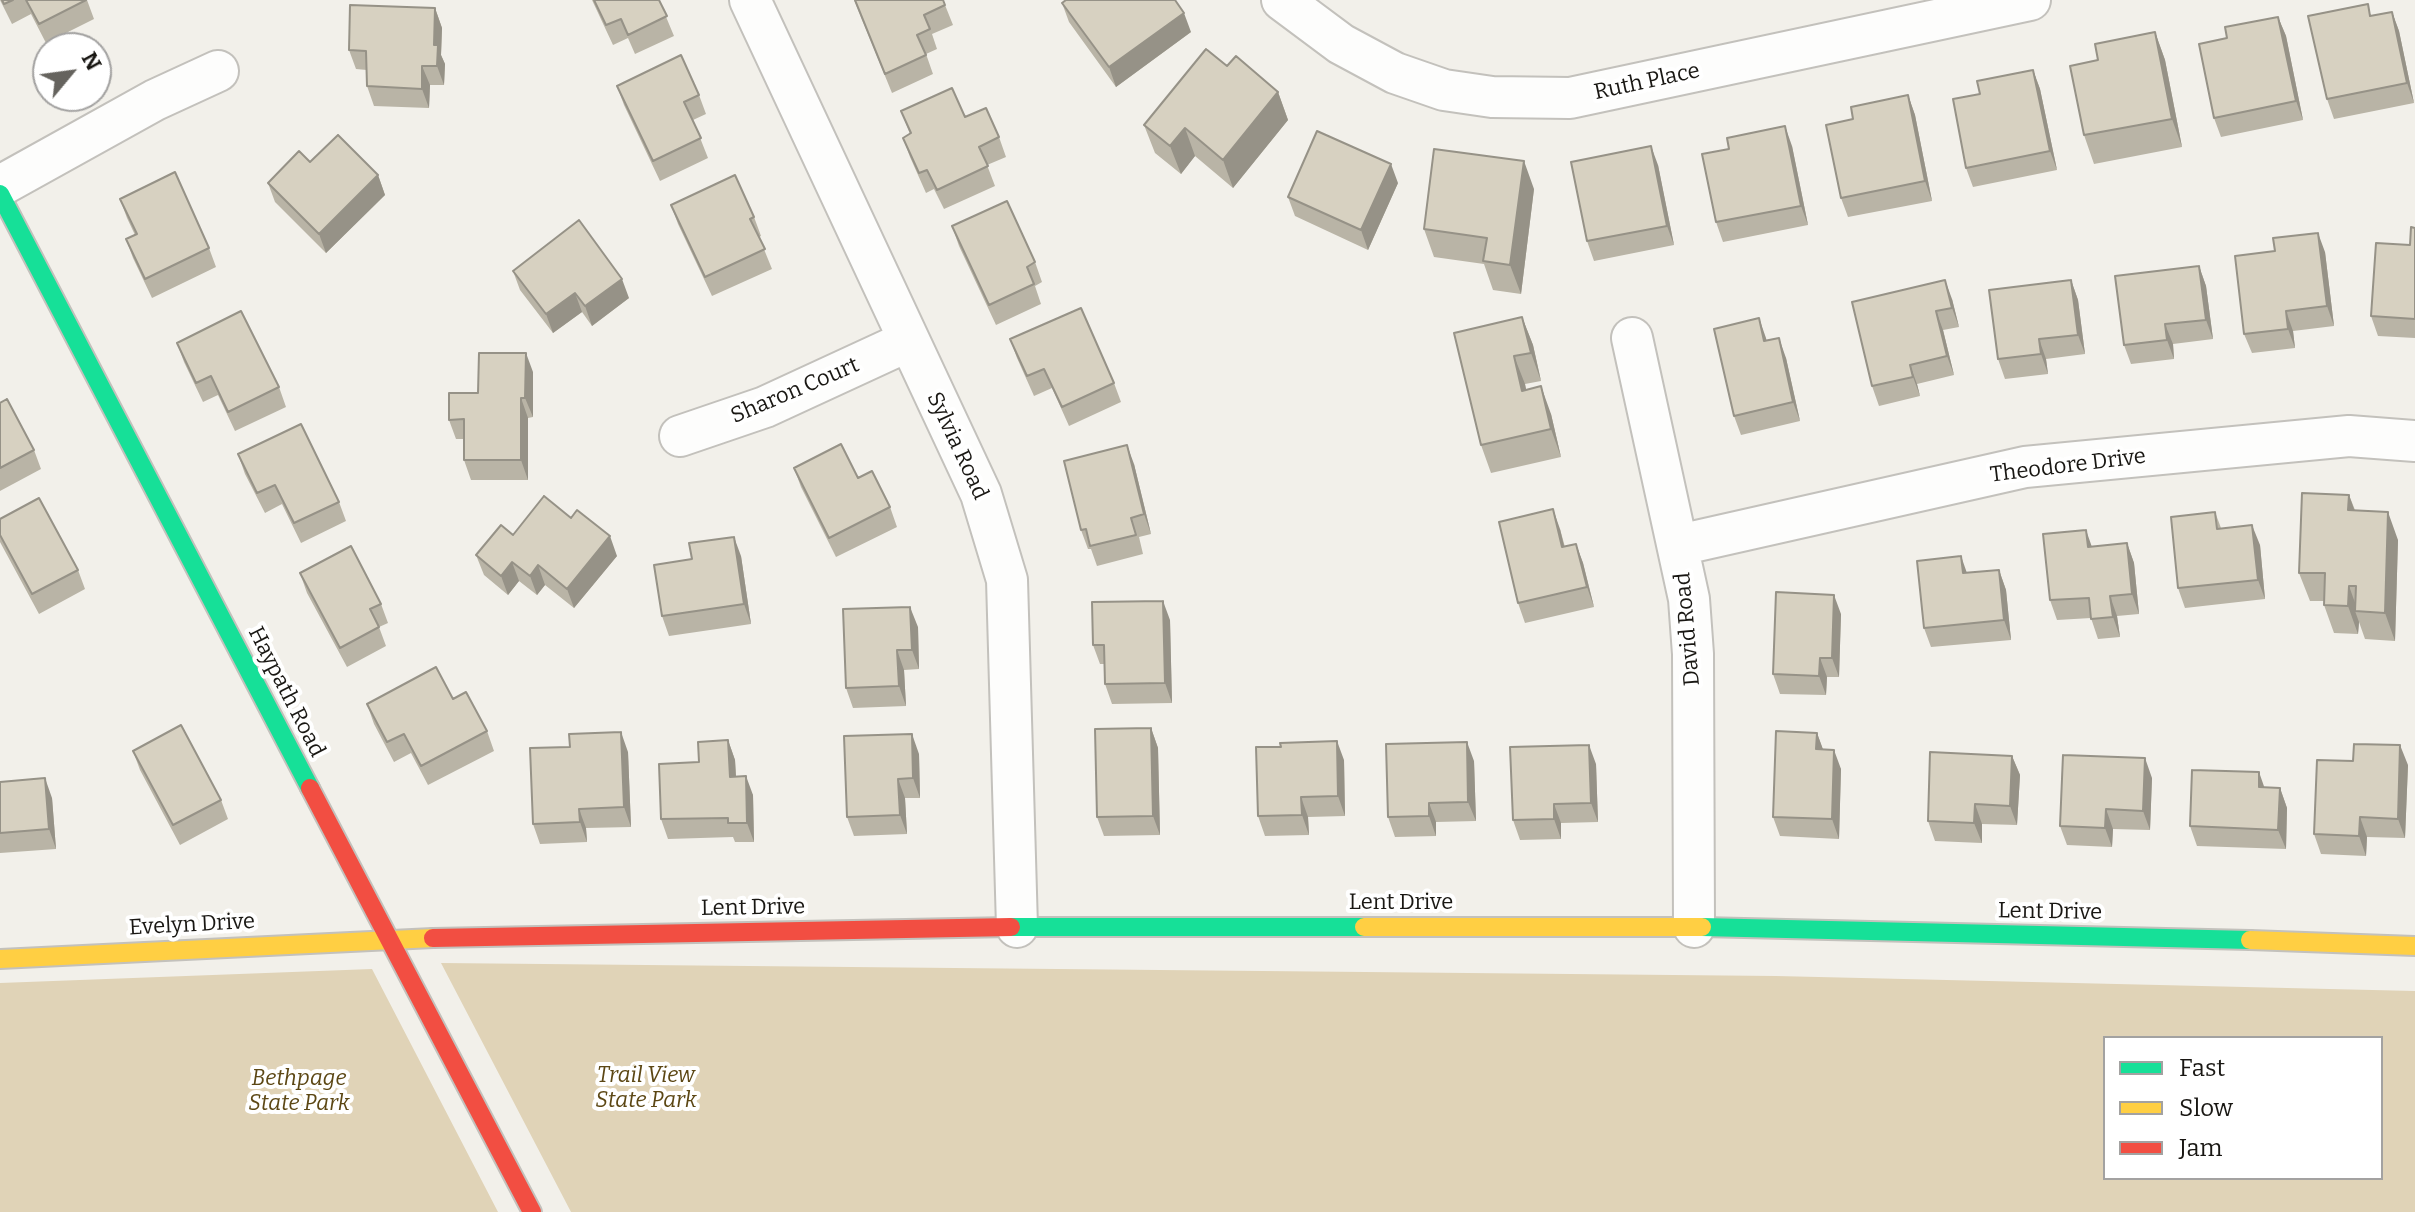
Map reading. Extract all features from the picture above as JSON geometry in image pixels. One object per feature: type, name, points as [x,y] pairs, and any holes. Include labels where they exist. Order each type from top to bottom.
[{"type":"street","name":"Sylvia Road","points":[[750,0],[981,494],[1007,580],[1017,927]]},
{"type":"street","name":"Ruth Place","points":[[1282,0],[1341,44],[1395,73],[1444,90],[1492,97],[1570,98],[1883,33],[1966,6],[2030,0]]},
{"type":"street","points":[[0,186],[155,100],[218,71]]},
{"type":"street","name":"Haypath Road","points":[[0,194],[532,1212]]},
{"type":"street","name":"David Road","points":[[1632,338],[1689,599],[1693,654],[1694,927]]},
{"type":"street","name":"Sharon Court","points":[[680,436],[765,407],[908,341]]},
{"type":"street","name":"Theodore Drive","points":[[1679,545],[2025,467],[2349,436],[2415,441]]},
{"type":"street","name":"Lent Drive","points":[[387,939],[1017,927],[1694,927],[2415,946]]},
{"type":"street","name":"Evelyn Drive","points":[[0,959],[387,939]]},
{"type":"green space","name":"Trail View State Park","points":[[441,963],[1776,976],[2415,991],[2415,1212],[571,1212]]},
{"type":"green space","name":"Bethpage State Park","points":[[372,969],[498,1212],[0,1212],[0,983]]},
{"type":"building","points":[[26,0],[86,0],[39,24]]},
{"type":"building","points":[[594,0],[659,0],[667,16],[628,35],[621,19],[606,25]]},
{"type":"building","points":[[855,0],[943,0],[945,5],[924,15],[930,29],[917,35],[926,55],[885,74]]},
{"type":"building","points":[[1066,0],[1175,0],[1184,13],[1109,67],[1062,3]]},
{"type":"building","points":[[2368,4],[2370,16],[2392,12],[2407,83],[2327,99],[2308,16]]},
{"type":"building","points":[[350,5],[435,8],[437,66],[422,66],[422,89],[367,86],[366,51],[349,50]]},
{"type":"building","points":[[2278,17],[2296,101],[2214,118],[2199,44],[2227,38],[2225,27]]},
{"type":"building","points":[[2155,32],[2172,119],[2084,135],[2070,66],[2098,60],[2095,44]]},
{"type":"building","points":[[1206,49],[1227,66],[1236,56],[1278,92],[1223,160],[1185,128],[1170,146],[1144,125]]},
{"type":"building","points":[[681,55],[699,95],[684,102],[701,138],[653,161],[617,86]]},
{"type":"building","points":[[2033,70],[2050,151],[1966,168],[1953,99],[1980,94],[1977,81]]},
{"type":"building","points":[[952,88],[965,117],[986,108],[999,137],[979,147],[988,166],[937,190],[927,170],[919,173],[903,138],[911,133],[901,111]]},
{"type":"building","points":[[1908,95],[1925,181],[1841,198],[1826,125],[1853,119],[1851,107]]},
{"type":"building","points":[[1785,126],[1801,206],[1716,222],[1702,154],[1729,149],[1727,138]]},
{"type":"building","points":[[1317,131],[1391,164],[1361,230],[1288,197]]},
{"type":"building","points":[[338,135],[378,175],[319,234],[268,183],[299,151],[310,162]]},
{"type":"building","points":[[1651,146],[1667,226],[1587,241],[1571,162]]},
{"type":"building","points":[[1434,149],[1524,161],[1510,265],[1483,261],[1487,238],[1424,229]]},
{"type":"building","points":[[175,172],[209,248],[145,279],[126,239],[137,234],[120,199]]},
{"type":"building","points":[[735,175],[754,217],[750,219],[765,249],[705,277],[671,205]]},
{"type":"building","points":[[1007,201],[1035,262],[1027,267],[1034,284],[989,305],[952,226]]},
{"type":"building","points":[[579,220],[622,279],[585,306],[575,293],[546,314],[513,271]]},
{"type":"building","points":[[2411,227],[2415,228],[2415,319],[2371,316],[2376,243],[2410,245]]},
{"type":"building","points":[[2318,233],[2327,306],[2286,311],[2288,329],[2244,334],[2235,256],[2275,251],[2273,238]]},
{"type":"building","points":[[2199,266],[2206,320],[2165,324],[2167,340],[2124,345],[2115,276]]},
{"type":"building","points":[[1945,280],[1952,308],[1936,311],[1947,356],[1910,365],[1913,377],[1872,386],[1852,302]]},
{"type":"building","points":[[2071,280],[2078,335],[2039,339],[2041,354],[1998,359],[1989,290]]},
{"type":"building","points":[[1081,308],[1114,383],[1062,407],[1044,369],[1027,376],[1010,339]]},
{"type":"building","points":[[241,311],[279,387],[228,412],[211,376],[196,383],[177,343]]},
{"type":"building","points":[[1522,317],[1531,353],[1514,356],[1522,391],[1541,386],[1551,429],[1481,445],[1454,333]]},
{"type":"building","points":[[1759,318],[1764,341],[1779,338],[1793,402],[1734,416],[1714,329]]},
{"type":"building","points":[[479,353],[526,353],[525,398],[521,398],[521,460],[464,460],[464,419],[449,420],[449,393],[478,393]]},
{"type":"building","points":[[7,399],[34,450],[0,468],[0,403]]},
{"type":"building","points":[[301,424],[339,502],[294,523],[275,485],[257,493],[238,454]]},
{"type":"building","points":[[841,444],[858,478],[872,471],[890,507],[829,538],[794,468]]},
{"type":"building","points":[[1127,445],[1144,514],[1131,518],[1136,535],[1090,546],[1086,529],[1081,530],[1064,461]]},
{"type":"building","points":[[2302,493],[2349,495],[2348,510],[2388,512],[2385,613],[2355,611],[2356,586],[2349,586],[2348,606],[2324,605],[2325,573],[2299,573]]},
{"type":"building","points":[[544,496],[571,518],[577,510],[610,536],[567,589],[538,565],[530,576],[512,562],[501,576],[476,555],[501,525],[513,535]]},
{"type":"building","points":[[39,498],[78,570],[32,594],[0,535],[0,519]]},
{"type":"building","points":[[1553,509],[1562,547],[1576,544],[1587,587],[1518,603],[1499,522]]},
{"type":"building","points":[[2215,512],[2217,529],[2252,525],[2258,580],[2178,588],[2171,517]]},
{"type":"building","points":[[2086,530],[2088,547],[2127,543],[2132,594],[2110,596],[2113,617],[2091,619],[2089,598],[2050,600],[2043,534]]},
{"type":"building","points":[[734,537],[744,604],[662,616],[654,565],[692,559],[689,543]]},
{"type":"building","points":[[351,546],[381,604],[370,609],[379,627],[340,648],[300,573]]},
{"type":"building","points":[[1961,556],[1963,573],[1999,570],[2004,620],[1924,628],[1917,561]]},
{"type":"building","points":[[1776,592],[1834,595],[1832,658],[1820,658],[1819,676],[1773,674]]},
{"type":"building","points":[[1163,601],[1165,683],[1105,684],[1104,645],[1093,645],[1092,602]]},
{"type":"building","points":[[910,607],[912,650],[897,650],[899,686],[846,688],[843,609]]},
{"type":"building","points":[[436,667],[453,699],[466,692],[487,731],[421,766],[404,734],[387,742],[367,704]]},
{"type":"building","points":[[181,725],[221,800],[173,825],[133,751]]},
{"type":"building","points":[[1151,728],[1153,816],[1097,817],[1095,729]]},
{"type":"building","points":[[1776,731],[1817,733],[1816,749],[1834,750],[1832,819],[1773,817]]},
{"type":"building","points":[[621,732],[624,807],[579,809],[580,822],[533,824],[530,748],[570,747],[569,734]]},
{"type":"building","points":[[912,734],[913,778],[898,779],[900,815],[847,817],[844,736]]},
{"type":"building","points":[[728,740],[730,777],[746,776],[747,823],[728,823],[728,818],[661,819],[659,764],[699,762],[698,742]]},
{"type":"building","points":[[1337,741],[1338,796],[1301,797],[1302,815],[1258,816],[1256,747]]},
{"type":"building","points":[[1467,742],[1468,802],[1429,803],[1429,816],[1388,817],[1386,744]]},
{"type":"building","points":[[2354,744],[2400,745],[2398,819],[2360,817],[2359,836],[2314,834],[2317,760],[2353,761]]},
{"type":"building","points":[[1589,745],[1591,803],[1554,804],[1554,819],[1513,820],[1510,747]]},
{"type":"building","points":[[1930,752],[2012,756],[2010,806],[1975,804],[1974,823],[1928,821]]},
{"type":"building","points":[[2063,755],[2145,758],[2143,811],[2106,809],[2105,828],[2060,826]]},
{"type":"building","points":[[2192,770],[2259,772],[2259,787],[2280,788],[2278,830],[2190,826]]},
{"type":"building","points":[[45,778],[49,829],[0,833],[0,782]]},
{"type":"traffic: fast","points":[[0,194],[310,788]]},
{"type":"traffic: fast","points":[[1011,927],[1364,927]]},
{"type":"traffic: fast","points":[[1702,927],[2250,940]]},
{"type":"traffic: slow","points":[[1364,927],[1702,927]]},
{"type":"traffic: slow","points":[[0,959],[433,938]]},
{"type":"traffic: slow","points":[[2250,940],[2415,946]]},
{"type":"traffic: jam","points":[[310,788],[532,1212]]},
{"type":"traffic: jam","points":[[433,938],[1011,927]]}]
